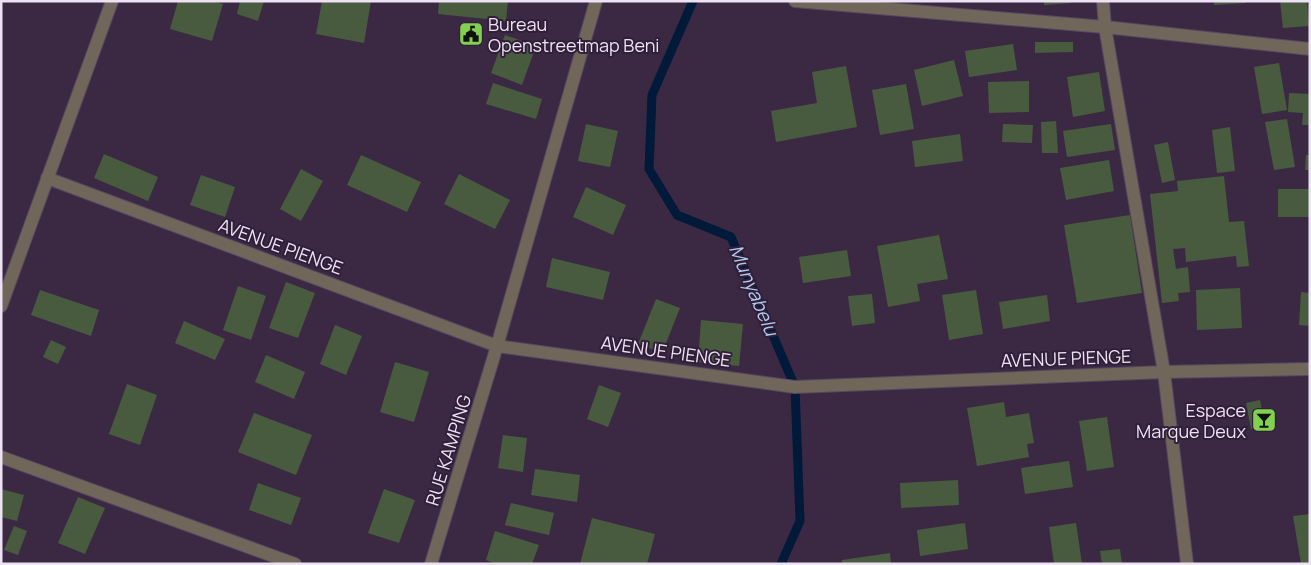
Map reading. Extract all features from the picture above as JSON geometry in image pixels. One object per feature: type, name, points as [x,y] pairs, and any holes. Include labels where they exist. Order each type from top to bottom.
[{"type":"street","points":[[1,306],[112,1]]},
{"type":"street","name":"RUE KAMPING","points":[[431,564],[498,346],[596,1]]},
{"type":"street","points":[[795,1],[1105,27],[1310,49]]},
{"type":"street","points":[[1104,1],[1105,27],[1164,372],[1187,564]]},
{"type":"street","name":"AVENUE PIENGE","points":[[47,178],[498,346],[795,387],[1164,372],[1310,369]]},
{"type":"street","points":[[1,457],[295,564]]},
{"type":"building","points":[[178,1],[212,1],[223,4],[212,41],[170,29]]},
{"type":"building","points":[[240,1],[264,1],[258,21],[237,14]]},
{"type":"building","points":[[322,1],[371,1],[364,43],[316,34]]},
{"type":"building","points":[[439,1],[508,1],[506,21],[438,14]]},
{"type":"building","points":[[1044,1],[1071,1],[1071,3],[1044,5]]},
{"type":"building","points":[[1214,1],[1246,1],[1246,3],[1214,5]]},
{"type":"building","points":[[1280,1],[1307,1],[1309,26],[1283,28]]},
{"type":"building","points":[[505,35],[536,46],[522,85],[491,73]]},
{"type":"building","points":[[1035,42],[1073,42],[1073,52],[1035,53]]},
{"type":"building","points":[[1013,44],[1017,70],[969,77],[965,51]]},
{"type":"building","points":[[954,60],[963,96],[922,106],[914,70]]},
{"type":"building","points":[[1279,63],[1287,110],[1262,114],[1254,67]]},
{"type":"building","points":[[846,66],[857,127],[776,142],[771,111],[817,103],[812,72]]},
{"type":"building","points":[[1099,72],[1105,111],[1073,117],[1067,77]]},
{"type":"building","points":[[1029,81],[1029,112],[989,113],[988,82]]},
{"type":"building","points":[[493,83],[542,99],[536,119],[486,104]]},
{"type":"building","points":[[906,84],[914,129],[880,135],[872,90]]},
{"type":"building","points":[[1289,93],[1310,94],[1310,125],[1302,125],[1303,113],[1288,112]]},
{"type":"building","points":[[1287,119],[1295,167],[1274,170],[1265,122]]},
{"type":"building","points":[[1056,121],[1058,153],[1042,153],[1041,122]]},
{"type":"building","points":[[586,124],[618,131],[610,167],[578,161]]},
{"type":"building","points":[[1003,124],[1033,125],[1032,143],[1002,142]]},
{"type":"building","points":[[1111,124],[1115,150],[1067,157],[1063,131]]},
{"type":"building","points":[[1230,127],[1235,171],[1217,173],[1212,130]]},
{"type":"building","points":[[960,134],[963,161],[915,167],[912,141]]},
{"type":"building","points":[[1168,142],[1175,180],[1162,183],[1154,145]]},
{"type":"building","points":[[104,154],[158,177],[148,201],[94,178]]},
{"type":"building","points":[[361,155],[421,182],[407,212],[347,185]]},
{"type":"building","points":[[1306,155],[1310,155],[1310,170],[1305,170]]},
{"type":"building","points":[[1109,160],[1114,191],[1066,200],[1060,168]]},
{"type":"building","points":[[301,169],[323,181],[301,221],[280,209]]},
{"type":"building","points":[[459,174],[510,200],[495,229],[444,204]]},
{"type":"building","points":[[201,175],[235,187],[225,217],[190,205]]},
{"type":"building","points":[[1224,176],[1229,222],[1244,221],[1249,266],[1237,267],[1236,256],[1186,262],[1185,248],[1173,249],[1176,269],[1188,267],[1190,292],[1178,293],[1179,301],[1162,303],[1150,194],[1178,191],[1177,181]]},
{"type":"building","points":[[586,187],[626,205],[613,235],[573,217]]},
{"type":"building","points":[[1278,189],[1310,189],[1310,217],[1278,217]]},
{"type":"building","points":[[1130,215],[1142,293],[1077,303],[1064,225]]},
{"type":"building","points":[[939,235],[948,279],[917,284],[920,301],[888,307],[877,246]]},
{"type":"building","points":[[847,250],[851,276],[803,283],[799,257]]},
{"type":"building","points":[[552,258],[610,272],[603,300],[546,287]]},
{"type":"building","points":[[286,282],[315,293],[298,338],[269,328]]},
{"type":"building","points":[[238,286],[266,296],[251,340],[223,330]]},
{"type":"building","points":[[1240,288],[1242,328],[1197,330],[1196,290]]},
{"type":"building","points":[[40,290],[99,310],[91,336],[31,315]]},
{"type":"building","points":[[976,290],[983,334],[949,340],[942,295]]},
{"type":"building","points":[[1301,292],[1310,293],[1310,326],[1299,325]]},
{"type":"building","points":[[872,294],[875,323],[852,326],[848,296]]},
{"type":"building","points":[[1047,295],[1050,321],[1003,329],[999,302]]},
{"type":"building","points":[[656,299],[680,308],[662,353],[638,344]]},
{"type":"building","points":[[701,320],[743,324],[739,366],[698,362]]},
{"type":"building","points":[[184,321],[225,339],[215,360],[175,343]]},
{"type":"building","points":[[335,325],[362,336],[346,375],[320,364]]},
{"type":"building","points":[[51,340],[66,347],[58,364],[43,357]]},
{"type":"building","points":[[266,355],[305,372],[294,399],[255,382]]},
{"type":"building","points":[[395,362],[429,372],[414,422],[380,412]]},
{"type":"building","points":[[127,384],[157,395],[140,445],[109,434]]},
{"type":"building","points":[[599,385],[621,393],[608,427],[587,419]]},
{"type":"building","points":[[1260,400],[1265,426],[1251,429],[1246,403]]},
{"type":"building","points":[[1004,402],[1006,417],[1029,413],[1034,443],[1027,444],[1029,457],[977,466],[967,408]]},
{"type":"building","points":[[254,413],[312,435],[296,475],[238,452]]},
{"type":"building","points":[[1107,417],[1114,467],[1087,471],[1079,421]]},
{"type":"building","points":[[503,435],[527,438],[523,472],[498,468]]},
{"type":"building","points":[[1069,461],[1073,487],[1025,494],[1021,468]]},
{"type":"building","points":[[535,469],[580,475],[577,502],[531,495]]},
{"type":"building","points":[[958,480],[959,505],[901,508],[900,483]]},
{"type":"building","points":[[258,483],[301,498],[291,525],[249,510]]},
{"type":"building","points":[[1,489],[24,495],[17,521],[1,517]]},
{"type":"building","points":[[384,489],[415,500],[399,543],[368,533]]},
{"type":"building","points":[[78,497],[105,508],[85,554],[58,543]]},
{"type":"building","points":[[511,503],[554,513],[549,535],[505,525]]},
{"type":"building","points":[[1310,514],[1310,564],[1301,564],[1293,516]]},
{"type":"building","points":[[592,518],[655,534],[647,564],[580,564]]},
{"type":"building","points":[[965,523],[968,549],[920,556],[917,530]]},
{"type":"building","points":[[1076,523],[1082,564],[1054,564],[1049,527]]},
{"type":"building","points":[[14,526],[27,531],[18,555],[4,550]]},
{"type":"building","points":[[495,531],[539,545],[532,564],[496,564],[486,560]]},
{"type":"building","points":[[1120,549],[1122,564],[1102,564],[1100,551]]},
{"type":"building","points":[[890,553],[891,564],[842,564],[842,560]]},
{"type":"waterway","name":"Munyabelu","points":[[693,1],[652,95],[649,169],[677,215],[731,237],[795,387],[800,521],[781,564]]},
{"type":"place","name":"Bureau Openstreetmap Beni","points":[[471,34]]},
{"type":"place","name":"Espace Marque Deux","points":[[1264,420]]}]
